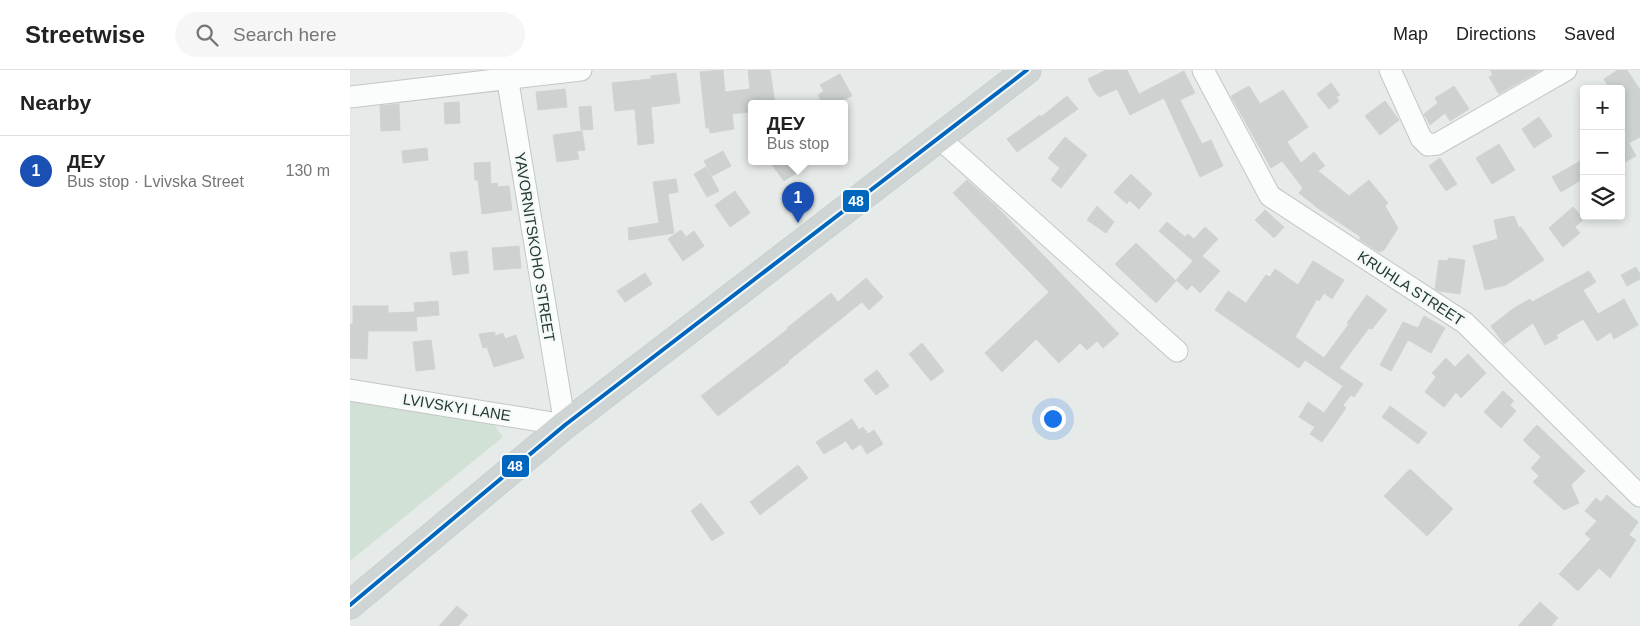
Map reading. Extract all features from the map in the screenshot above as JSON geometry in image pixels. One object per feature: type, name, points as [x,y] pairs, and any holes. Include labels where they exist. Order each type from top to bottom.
[{"type":"main road","points":[[350,605],[565,425],[1027,70]]},
{"type":"street","points":[[350,97],[507,75],[581,70]]},
{"type":"street","name":"KRUHLA STREET","points":[[1203,70],[1270,196],[1465,323],[1640,496]]},
{"type":"street","points":[[1390,70],[1422,138],[1428,145],[1437,144],[1566,70]]},
{"type":"street","name":"YAVORNITSKOHO STREET","points":[[507,75],[565,425]]},
{"type":"street","points":[[939,138],[1177,351]]},
{"type":"street","name":"LVIVSKYI LANE","points":[[350,390],[565,425]]},
{"type":"green space","points":[[350,395],[491,421],[503,437],[350,561]]},
{"type":"building","points":[[723,70],[725,92],[750,89],[748,70],[770,70],[774,100],[748,100],[748,112],[732,114],[734,129],[710,133],[709,128],[706,128],[700,72]]},
{"type":"building","points":[[1106,70],[1127,70],[1139,94],[1184,71],[1195,93],[1180,100],[1202,144],[1211,140],[1223,166],[1200,177],[1164,98],[1130,115],[1117,89],[1099,97],[1088,79]]},
{"type":"building","points":[[1490,70],[1541,70],[1499,94],[1489,77],[1493,75]]},
{"type":"building","points":[[1618,70],[1627,70],[1640,90],[1640,137],[1629,143],[1636,156],[1625,162],[1625,85],[1608,85],[1604,79]]},
{"type":"building","points":[[676,73],[680,103],[651,107],[654,143],[638,145],[635,109],[615,111],[612,83],[651,79],[651,76]]},
{"type":"building","points":[[840,74],[852,96],[844,100],[821,100],[818,95],[824,91],[820,85]]},
{"type":"building","points":[[1331,83],[1340,95],[1336,97],[1339,101],[1329,109],[1317,94]]},
{"type":"building","points":[[1249,86],[1260,104],[1283,90],[1308,127],[1287,142],[1301,163],[1314,152],[1325,166],[1318,171],[1349,196],[1369,180],[1388,203],[1385,206],[1398,228],[1384,250],[1379,252],[1359,239],[1361,237],[1299,193],[1303,188],[1282,161],[1271,168],[1231,96]]},
{"type":"building","points":[[1454,86],[1469,109],[1450,121],[1445,113],[1430,125],[1424,114],[1438,103],[1435,98]]},
{"type":"building","points":[[565,89],[567,107],[538,110],[536,92]]},
{"type":"building","points":[[1067,96],[1078,109],[1017,152],[1007,139],[1040,115],[1041,117]]},
{"type":"building","points":[[1385,101],[1399,120],[1380,135],[1365,116]]},
{"type":"building","points":[[459,102],[460,123],[445,124],[444,103]]},
{"type":"building","points":[[399,104],[400,130],[381,131],[380,106]]},
{"type":"building","points":[[591,106],[593,129],[581,130],[579,107]]},
{"type":"building","points":[[1539,117],[1552,136],[1534,148],[1522,129]]},
{"type":"building","points":[[582,131],[585,150],[577,151],[579,159],[557,162],[553,135]]},
{"type":"building","points":[[1065,137],[1087,155],[1061,188],[1051,180],[1060,168],[1048,158]]},
{"type":"building","points":[[1499,144],[1515,170],[1492,184],[1476,158]]},
{"type":"building","points":[[427,148],[428,160],[403,163],[402,151]]},
{"type":"building","points":[[723,151],[731,166],[712,176],[704,161]]},
{"type":"building","points":[[1440,158],[1457,184],[1446,191],[1429,166]]},
{"type":"building","points":[[1580,161],[1580,180],[1561,192],[1552,177]]},
{"type":"building","points":[[490,162],[491,184],[497,183],[498,187],[509,186],[512,210],[482,214],[478,180],[475,180],[474,163]]},
{"type":"building","points":[[772,165],[808,165],[784,181]]},
{"type":"building","points":[[706,167],[719,191],[707,197],[694,174]]},
{"type":"building","points":[[1131,174],[1152,194],[1139,209],[1129,200],[1127,204],[1114,192]]},
{"type":"building","points":[[676,179],[678,192],[668,194],[674,233],[629,240],[628,228],[659,223],[653,182]]},
{"type":"building","points":[[967,180],[996,206],[1119,334],[1103,348],[1097,341],[1087,350],[1080,343],[1059,363],[1036,339],[1002,372],[985,353],[1049,292],[953,193]]},
{"type":"building","points":[[735,191],[750,213],[730,227],[715,205]]},
{"type":"building","points":[[1097,206],[1114,222],[1106,233],[1087,220]]},
{"type":"building","points":[[1573,207],[1580,215],[1580,220],[1583,220],[1575,227],[1580,233],[1563,247],[1549,228]]},
{"type":"building","points":[[1265,210],[1284,227],[1274,238],[1255,220]]},
{"type":"building","points":[[1514,216],[1519,228],[1521,227],[1544,260],[1506,285],[1485,290],[1473,246],[1498,239],[1494,220]]},
{"type":"building","points":[[1167,222],[1185,237],[1188,234],[1194,239],[1205,227],[1218,239],[1202,256],[1220,271],[1200,293],[1192,285],[1187,290],[1176,280],[1193,261],[1159,231]]},
{"type":"building","points":[[681,230],[686,237],[694,231],[704,246],[683,261],[668,239]]},
{"type":"building","points":[[1136,243],[1176,281],[1156,303],[1115,264]]},
{"type":"building","points":[[519,246],[521,268],[494,270],[492,248]]},
{"type":"building","points":[[467,251],[469,273],[453,275],[450,253]]},
{"type":"building","points":[[1448,258],[1465,260],[1460,294],[1435,289],[1439,260],[1448,261]]},
{"type":"building","points":[[1313,261],[1344,280],[1332,299],[1324,293],[1319,301],[1317,299],[1295,337],[1324,358],[1367,295],[1387,310],[1372,329],[1369,328],[1339,368],[1363,384],[1354,397],[1351,395],[1343,405],[1346,408],[1322,442],[1310,434],[1315,427],[1299,417],[1308,402],[1324,413],[1343,386],[1305,360],[1299,368],[1215,310],[1228,291],[1246,303],[1266,275],[1270,277],[1275,269],[1298,285]]},
{"type":"building","points":[[1636,267],[1640,274],[1640,279],[1627,286],[1621,275]]},
{"type":"building","points":[[1589,271],[1596,282],[1583,290],[1598,314],[1624,299],[1638,325],[1614,339],[1611,332],[1597,341],[1583,319],[1556,335],[1558,338],[1545,345],[1533,323],[1504,344],[1491,326],[1514,308],[1530,299],[1532,302]]},
{"type":"building","points":[[645,273],[652,284],[625,302],[617,291]]},
{"type":"building","points":[[866,278],[883,297],[869,310],[862,302],[789,362],[718,416],[701,396],[788,329],[831,293],[838,302]]},
{"type":"building","points":[[438,301],[439,315],[416,317],[417,331],[368,331],[367,359],[350,358],[350,324],[353,324],[353,306],[388,306],[388,313],[415,312],[414,303]]},
{"type":"building","points":[[1424,316],[1445,328],[1431,353],[1408,340],[1391,371],[1380,365],[1403,322],[1418,328]]},
{"type":"building","points":[[495,332],[495,336],[503,333],[505,339],[516,335],[524,358],[494,367],[487,347],[483,348],[479,334]]},
{"type":"building","points":[[431,340],[435,369],[416,371],[413,342]]},
{"type":"building","points":[[922,343],[944,371],[931,381],[909,354]]},
{"type":"building","points":[[1468,354],[1486,373],[1461,398],[1456,392],[1444,407],[1425,392],[1436,377],[1432,373],[1446,358],[1455,367]]},
{"type":"building","points":[[877,370],[889,386],[876,395],[864,380]]},
{"type":"building","points":[[1503,391],[1514,401],[1510,405],[1516,411],[1501,428],[1484,412]]},
{"type":"building","points":[[1390,406],[1427,433],[1418,444],[1382,417]]},
{"type":"building","points":[[852,419],[859,430],[863,427],[868,434],[874,430],[883,444],[867,454],[861,444],[852,450],[846,441],[824,454],[816,442]]},
{"type":"building","points":[[1537,425],[1585,471],[1571,485],[1579,503],[1564,510],[1533,482],[1539,476],[1531,468],[1541,457],[1523,440]]},
{"type":"building","points":[[798,465],[808,478],[760,515],[750,502]]},
{"type":"building","points":[[1410,469],[1453,509],[1427,536],[1384,496]]},
{"type":"building","points":[[1607,495],[1638,522],[1629,535],[1636,540],[1610,578],[1599,568],[1578,591],[1559,574],[1591,539],[1585,534],[1597,521],[1585,511],[1596,498],[1601,502]]},
{"type":"building","points":[[701,503],[724,533],[712,541],[691,511]]},
{"type":"building","points":[[1540,602],[1558,618],[1551,626],[1518,626]]},
{"type":"building","points":[[457,606],[468,615],[458,626],[439,626]]},
{"type":"transit line","name":"48","points":[[350,605],[565,425],[1027,70]]},
{"type":"place","name":"ДЕУ","points":[[798,223]]}]
